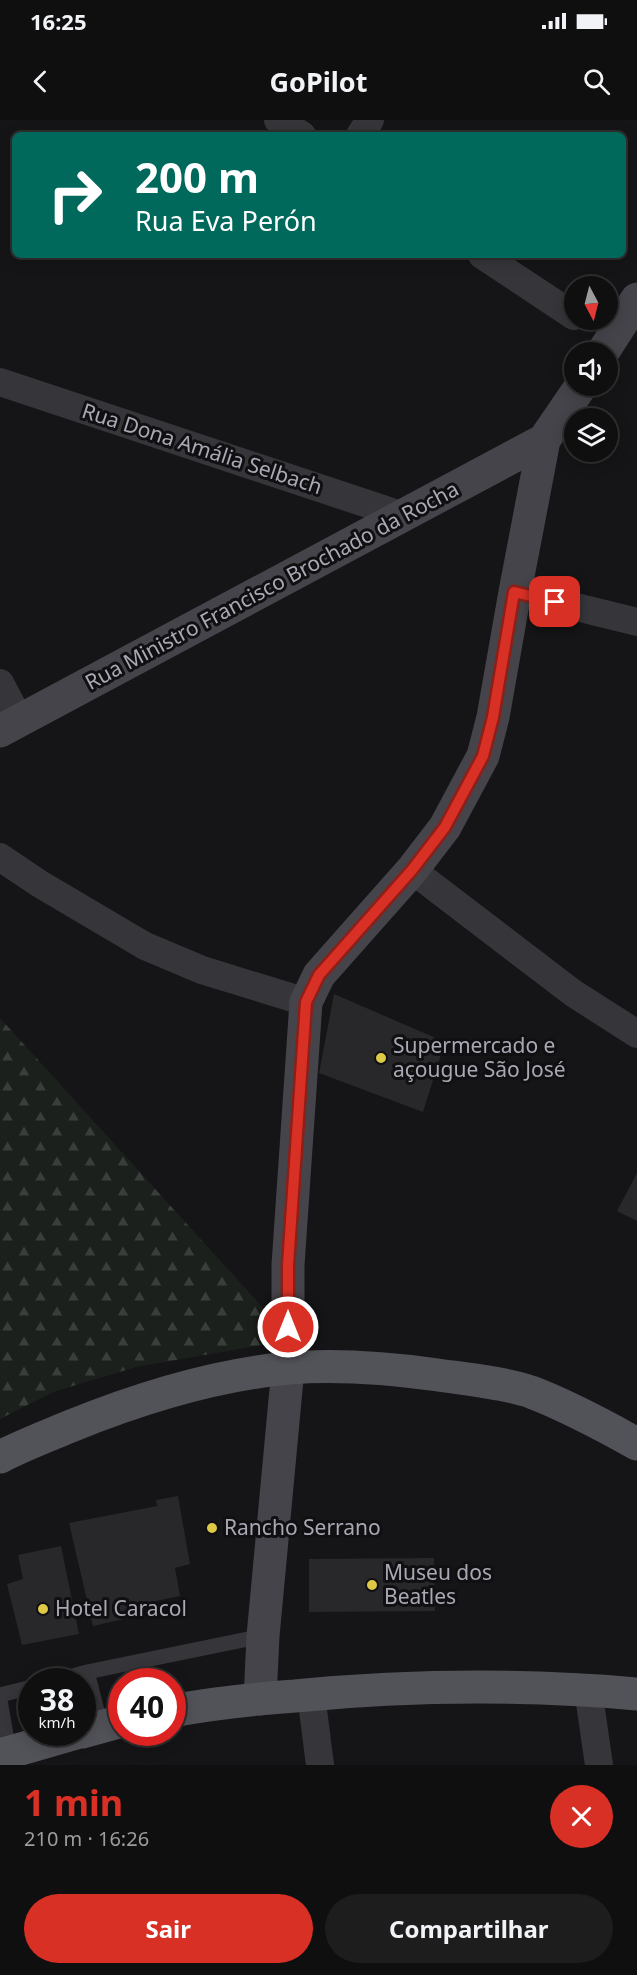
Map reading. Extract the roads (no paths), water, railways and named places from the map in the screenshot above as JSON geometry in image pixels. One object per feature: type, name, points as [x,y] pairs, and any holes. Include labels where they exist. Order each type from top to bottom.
[{"type":"main road","points":[[0,1457],[155,1394],[288,1368],[360,1366],[467,1379],[530,1392],[599,1422],[637,1444]]},
{"type":"main road","points":[[186,1708],[216,1703],[383,1688],[467,1686],[588,1689],[637,1694]]},
{"type":"main road","points":[[7,1757],[41,1746]]},
{"type":"street","points":[[278,120],[297,132]]},
{"type":"street","points":[[487,258],[564,309]]},
{"type":"street","points":[[610,342],[637,299]]},
{"type":"street","points":[[590,330],[603,342]]},
{"type":"street","name":"Rua Dona Amália Selbach","points":[[0,382],[404,516]]},
{"type":"street","points":[[260,1699],[262,1636],[288,1368],[288,1265],[306,1002],[319,975],[412,870],[445,827],[483,756],[493,717],[514,592],[544,440],[574,396]]},
{"type":"street","name":"Rua Ministro Francisco Brochado da Rocha","points":[[10,726],[544,440]]},
{"type":"street","points":[[514,592],[637,622]]},
{"type":"street","points":[[0,683],[10,726]]},
{"type":"street","points":[[0,857],[40,884],[145,946],[202,970],[306,1002]]},
{"type":"street","points":[[412,870],[573,993],[637,1034]]},
{"type":"street","points":[[588,1689],[599,1765]]},
{"type":"street","points":[[311,1694],[320,1765]]},
{"type":"lane","points":[[96,1670],[262,1636]]},
{"type":"lane","points":[[7,1757],[0,1698],[18,1692]]},
{"type":"place","name":"Supermercado e açougue São José","points":[[381,1058]]},
{"type":"place","name":"Rancho Serrano","points":[[212,1528]]},
{"type":"place","name":"Museu dos Beatles","points":[[372,1585]]},
{"type":"place","name":"Hotel Caracol","points":[[43,1609]]}]
